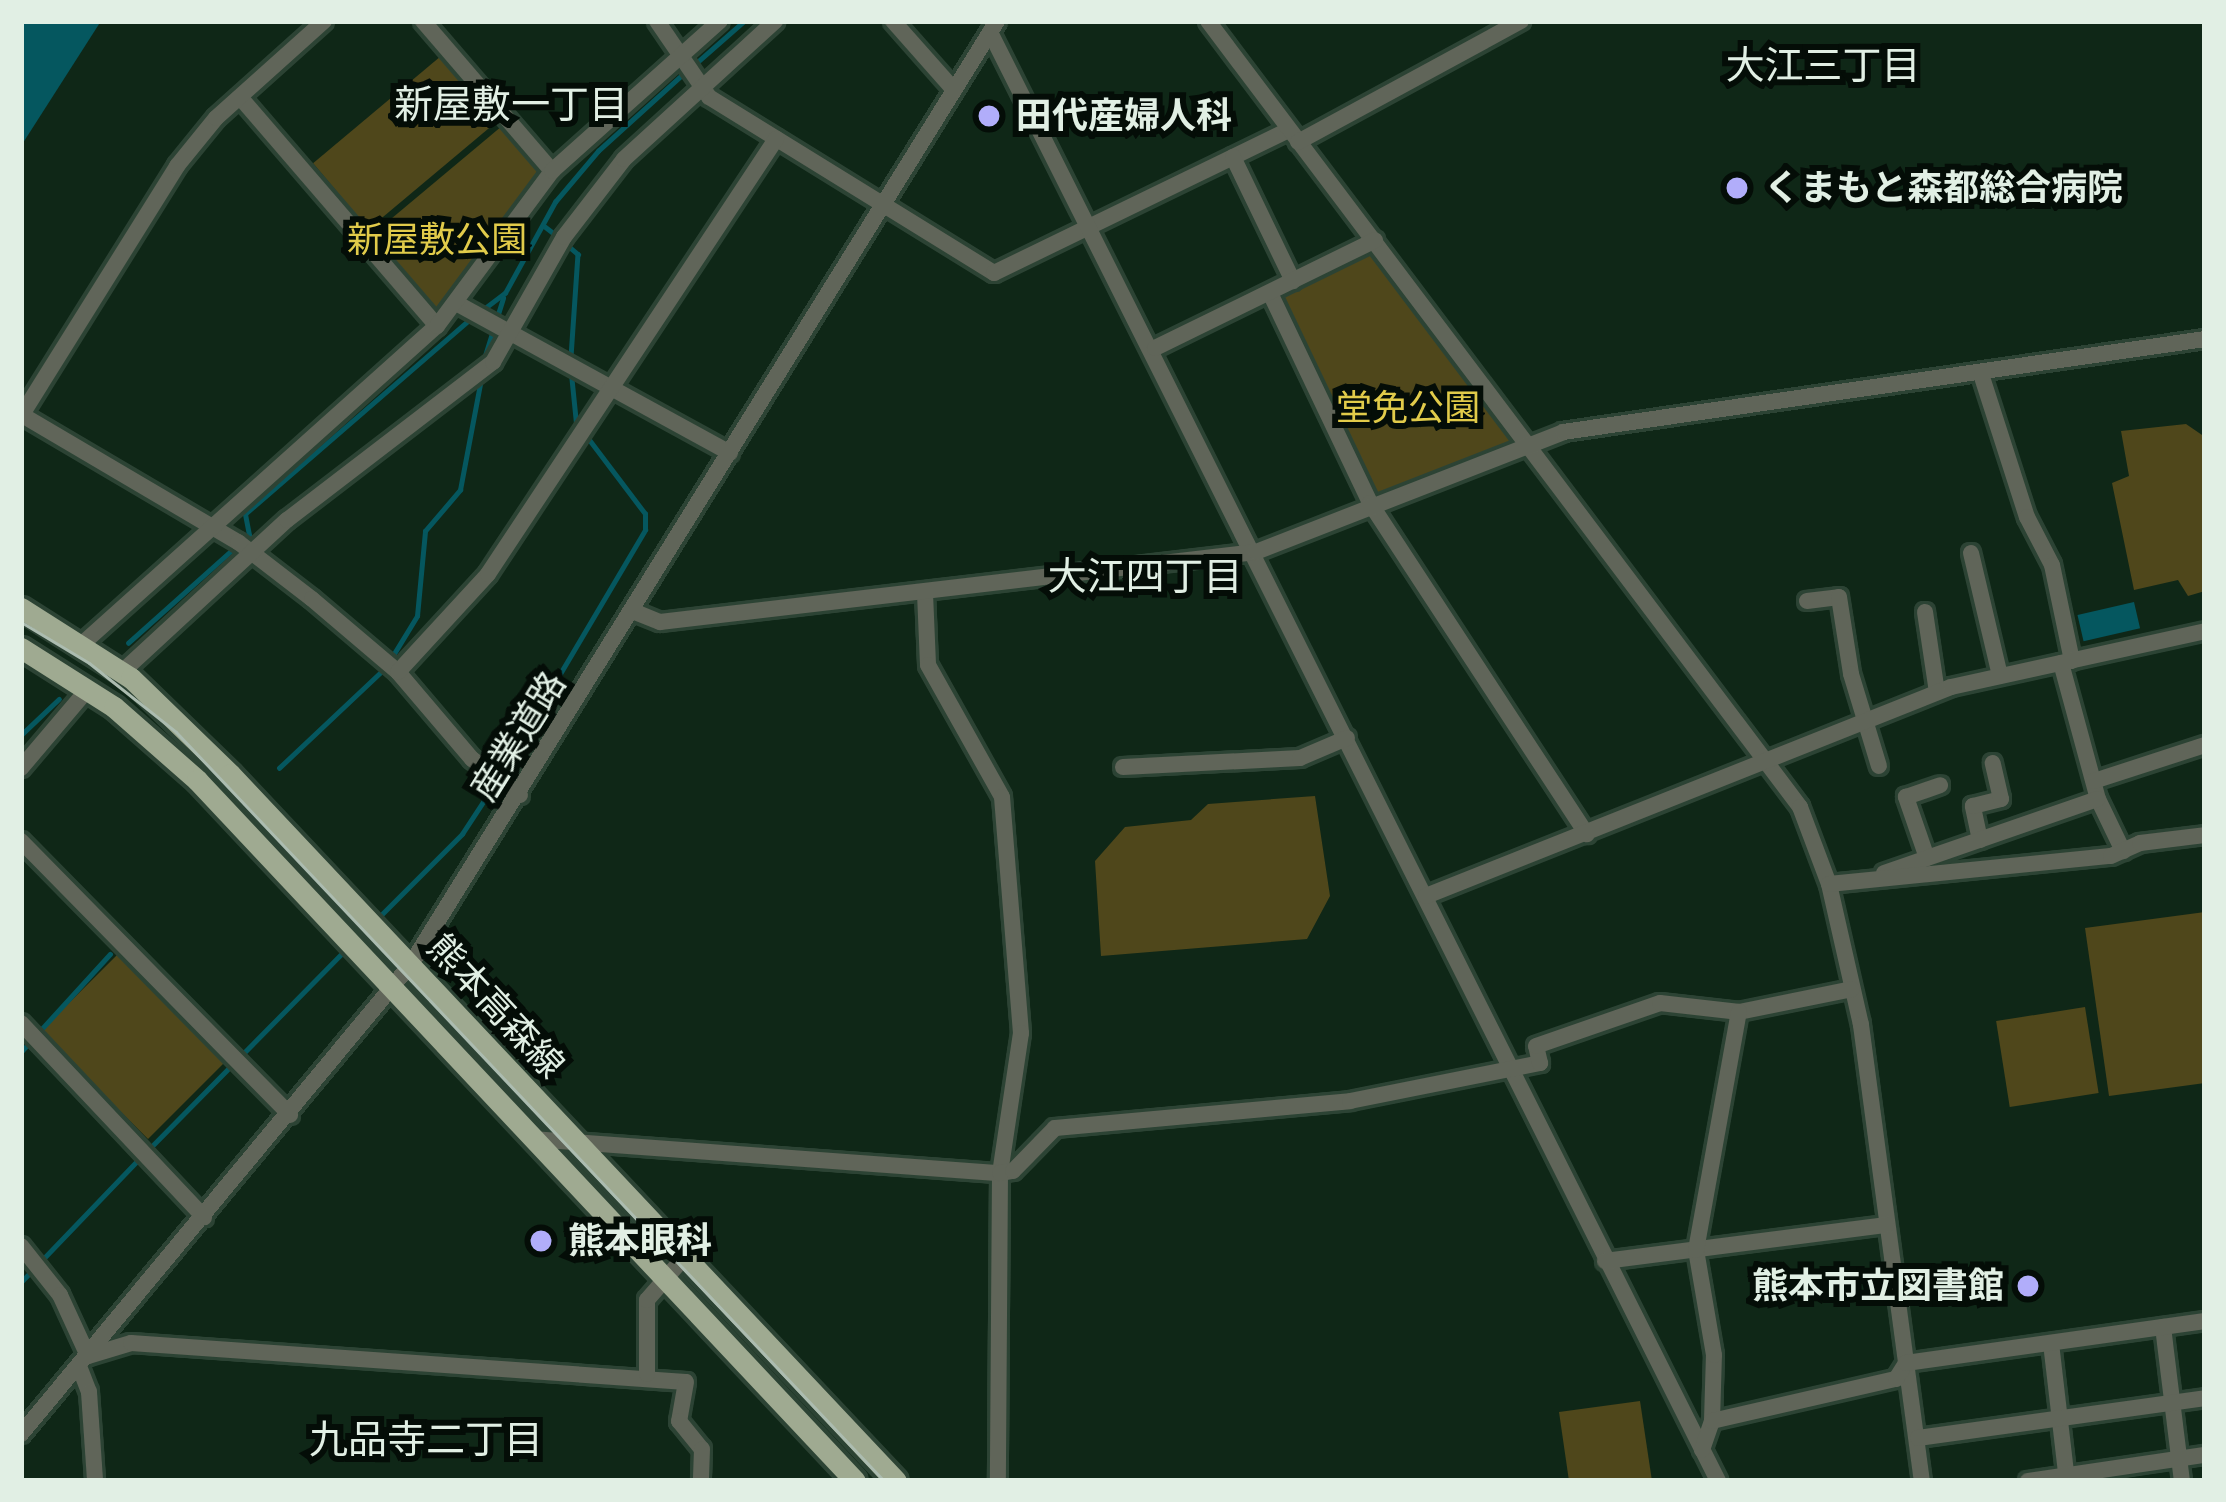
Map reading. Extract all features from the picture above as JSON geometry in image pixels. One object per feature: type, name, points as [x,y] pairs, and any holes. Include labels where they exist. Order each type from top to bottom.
[{"type":"main road","name":"熊本高森線","points":[[21,608],[104,660],[412,964],[896,1481]]},
{"type":"main road","name":"熊本高森線","points":[[21,648],[81,685],[197,780],[854,1481]]},
{"type":"street","points":[[324,21],[240,97],[177,166],[21,415],[247,549],[397,671],[472,759],[520,795]]},
{"type":"street","points":[[424,21],[552,171]]},
{"type":"street","points":[[657,21],[699,81],[776,139],[994,273],[1233,157],[1293,136],[1522,21]]},
{"type":"street","points":[[104,660],[211,529],[437,326],[464,308],[552,171],[720,21]]},
{"type":"street","points":[[104,660],[464,388],[576,221],[624,159],[699,81],[775,21]]},
{"type":"street","points":[[893,21],[954,90]]},
{"type":"street","points":[[1208,21],[1768,756],[1800,807],[1829,884],[1852,989],[1918,1438],[1918,1480]]},
{"type":"street","points":[[993,26],[1718,1481]]},
{"type":"street","name":"産業道路","points":[[21,1434],[412,964],[635,612],[993,26]]},
{"type":"street","points":[[240,97],[437,326]]},
{"type":"street","points":[[397,671],[488,574],[615,392],[776,139]]},
{"type":"street","points":[[1233,157],[1293,281]]},
{"type":"street","points":[[1155,348],[1375,240]]},
{"type":"street","points":[[1270,293],[1370,503],[1587,834]]},
{"type":"street","points":[[464,308],[730,453]]},
{"type":"street","points":[[635,612],[660,622],[1256,552],[1529,442],[2205,339]]},
{"type":"street","points":[[1981,374],[2027,517],[2052,565],[2067,662],[2096,790],[2123,851]]},
{"type":"street","points":[[1971,553],[2000,676]]},
{"type":"street","points":[[925,593],[928,665],[1002,797],[1021,1033],[1000,1173],[998,1481]]},
{"type":"street","points":[[1807,601],[1840,597],[1864,719],[1880,766]]},
{"type":"street","points":[[1925,613],[1937,692]]},
{"type":"street","points":[[1426,896],[1937,692],[2205,632]]},
{"type":"street","points":[[21,769],[81,685]]},
{"type":"street","points":[[1123,767],[1300,758],[1347,738]]},
{"type":"street","points":[[1861,882],[1980,839],[2205,745]]},
{"type":"street","points":[[1980,839],[1972,806],[2001,799],[1993,763]]},
{"type":"street","points":[[1927,858],[1906,797],[1940,785]]},
{"type":"street","points":[[1829,884],[2123,851],[2205,835]]},
{"type":"street","points":[[21,841],[290,1115]]},
{"type":"street","points":[[532,1139],[584,1147],[1000,1173],[1013,1171],[1055,1128],[1261,1113],[1512,1070],[1540,1063],[1536,1046],[1660,1003],[1739,1012],[1852,989]]},
{"type":"street","points":[[1702,1450],[1712,1421],[1714,1355],[1696,1250],[1739,1012]]},
{"type":"street","points":[[21,1023],[204,1216]]},
{"type":"street","points":[[1605,1261],[1887,1226]]},
{"type":"street","points":[[21,1246],[60,1295],[84,1361],[95,1481]]},
{"type":"street","points":[[647,1374],[647,1300],[686,1255]]},
{"type":"street","points":[[1906,1363],[2205,1321]]},
{"type":"street","points":[[2163,1327],[2182,1481]]},
{"type":"street","points":[[84,1361],[131,1343],[647,1374],[686,1382],[680,1421],[701,1449],[700,1481]]},
{"type":"street","points":[[2051,1343],[2067,1478]]},
{"type":"street","points":[[1712,1421],[1896,1379],[1906,1363]]},
{"type":"street","points":[[1918,1438],[2205,1398]]},
{"type":"street","points":[[2028,1481],[2205,1455]]},
{"type":"green space","points":[[441,56],[496,122],[368,229],[313,163]]},
{"type":"green space","name":"新屋敷公園","points":[[502,126],[542,171],[438,313],[373,234]]},
{"type":"green space","name":"堂免公園","points":[[1373,247],[1520,439],[1373,496],[1277,295]]},
{"type":"green space","points":[[2186,424],[2205,437],[2205,591],[2188,596],[2178,580],[2134,590],[2112,483],[2129,476],[2121,431]]},
{"type":"green space","points":[[1315,796],[1330,896],[1307,939],[1101,956],[1095,861],[1125,827],[1191,820],[1208,804]]},
{"type":"green space","points":[[2205,912],[2205,1083],[2109,1096],[2085,928]]},
{"type":"green space","points":[[119,953],[226,1060],[148,1139],[41,1031]]},
{"type":"green space","points":[[2085,1007],[2099,1093],[2010,1107],[1996,1021]]},
{"type":"green space","points":[[1640,1401],[1652,1481],[1569,1481],[1559,1412]]},
{"type":"water","points":[[21,21],[101,21],[21,146]]},
{"type":"water","points":[[2134,602],[2140,628],[2084,641],[2077,615]]},
{"type":"waterway","points":[[694,65],[744,21]]},
{"type":"waterway","points":[[481,311],[505,293],[555,202],[598,151],[685,72]]},
{"type":"waterway","points":[[543,225],[557,236]]},
{"type":"waterway","points":[[566,244],[578,254],[571,358]]},
{"type":"waterway","points":[[483,362],[503,298]]},
{"type":"waterway","points":[[128,643],[249,535],[245,514],[471,318]]},
{"type":"waterway","points":[[571,369],[577,428]]},
{"type":"waterway","points":[[392,657],[417,616],[425,531],[460,490],[481,379]]},
{"type":"waterway","points":[[502,772],[645,530],[645,514],[586,436]]},
{"type":"waterway","points":[[279,768],[386,667]]},
{"type":"waterway","points":[[21,735],[59,699]]},
{"type":"waterway","points":[[378,918],[462,834],[496,782]]},
{"type":"waterway","points":[[150,1148],[344,951]]},
{"type":"waterway","points":[[37,1034],[110,954]]},
{"type":"waterway","points":[[21,1052],[29,1043]]},
{"type":"waterway","points":[[21,1282],[142,1156]]},
{"type":"tram line","points":[[21,622],[89,663],[176,732],[884,1481]]},
{"type":"place","name":"田代産婦人科","points":[[989,116]]},
{"type":"place","name":"くまもと森都総合病院","points":[[1737,188]]},
{"type":"place","name":"熊本眼科","points":[[541,1241]]},
{"type":"place","name":"熊本市立図書館","points":[[2028,1286]]},
{"type":"district","name":"大江三丁目","points":[[1823,65]]},
{"type":"district","name":"新屋敷一丁目","points":[[511,104]]},
{"type":"district","name":"大江四丁目","points":[[1145,576]]},
{"type":"district","name":"九品寺二丁目","points":[[426,1439]]}]
